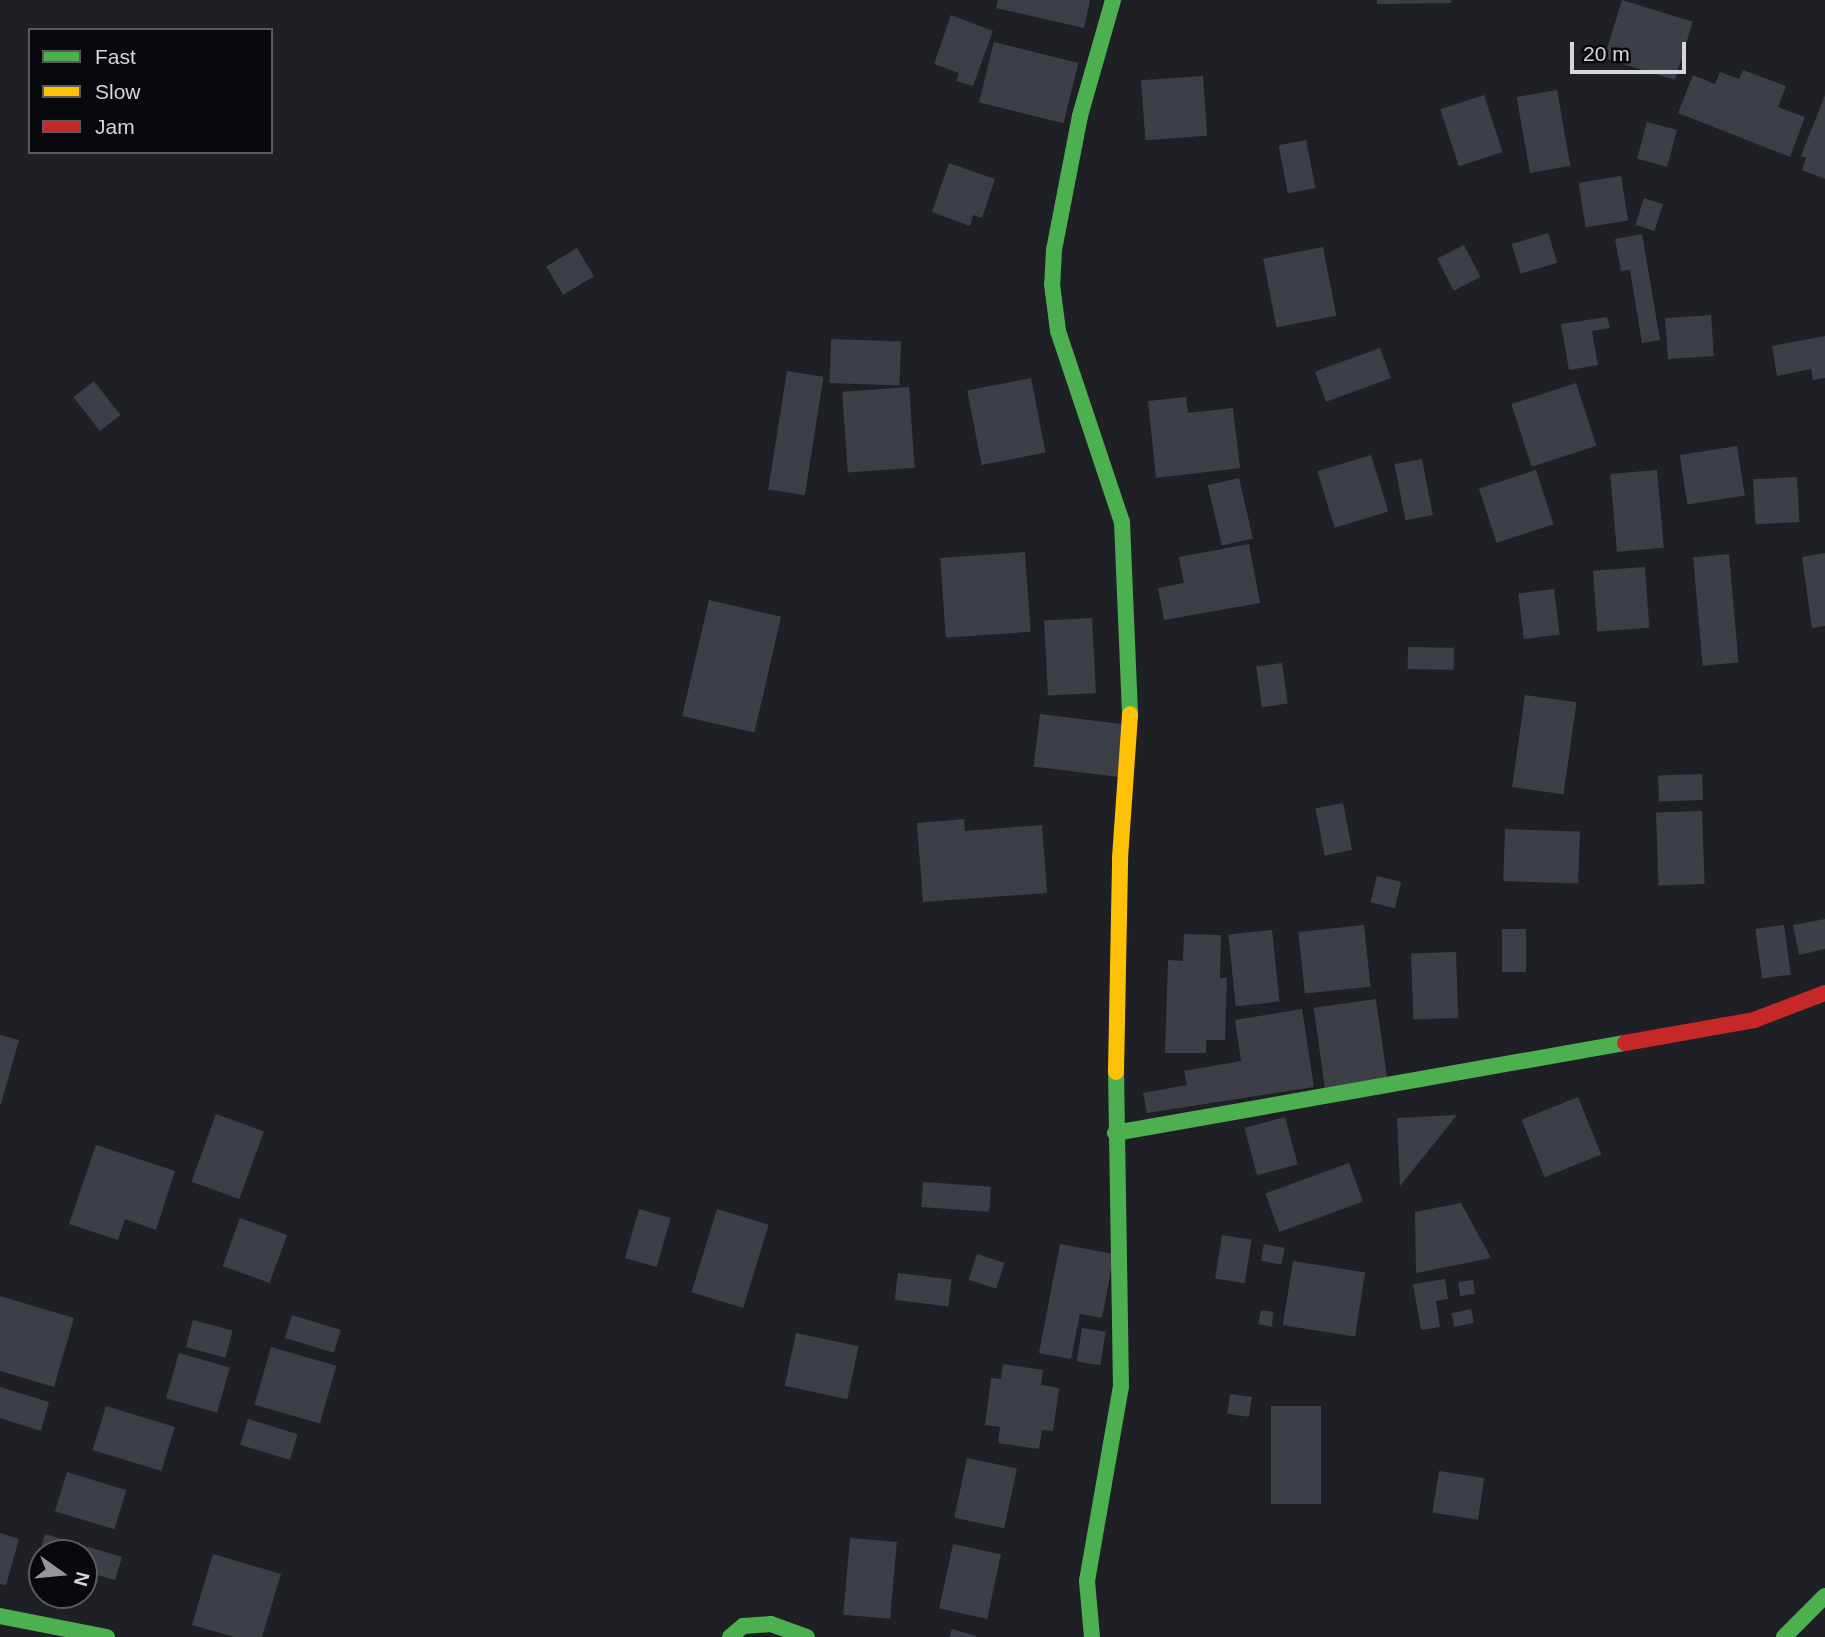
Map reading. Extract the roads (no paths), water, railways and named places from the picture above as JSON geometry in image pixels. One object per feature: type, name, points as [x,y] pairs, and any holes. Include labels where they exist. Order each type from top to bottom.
[{"type":"street","points":[[1092,1637],[1087,1581],[1121,1387],[1115,1133],[1120,858],[1130,751],[1122,522],[1070,370],[1052,284],[1054,250],[1080,116],[1114,0]]},
{"type":"street","points":[[1115,1133],[1754,1020],[1825,993]]},
{"type":"street","points":[[1784,1637],[1825,1596]]},
{"type":"street","points":[[0,1616],[107,1637]]},
{"type":"street","points":[[730,1637],[743,1626],[771,1624],[807,1637]]}]
